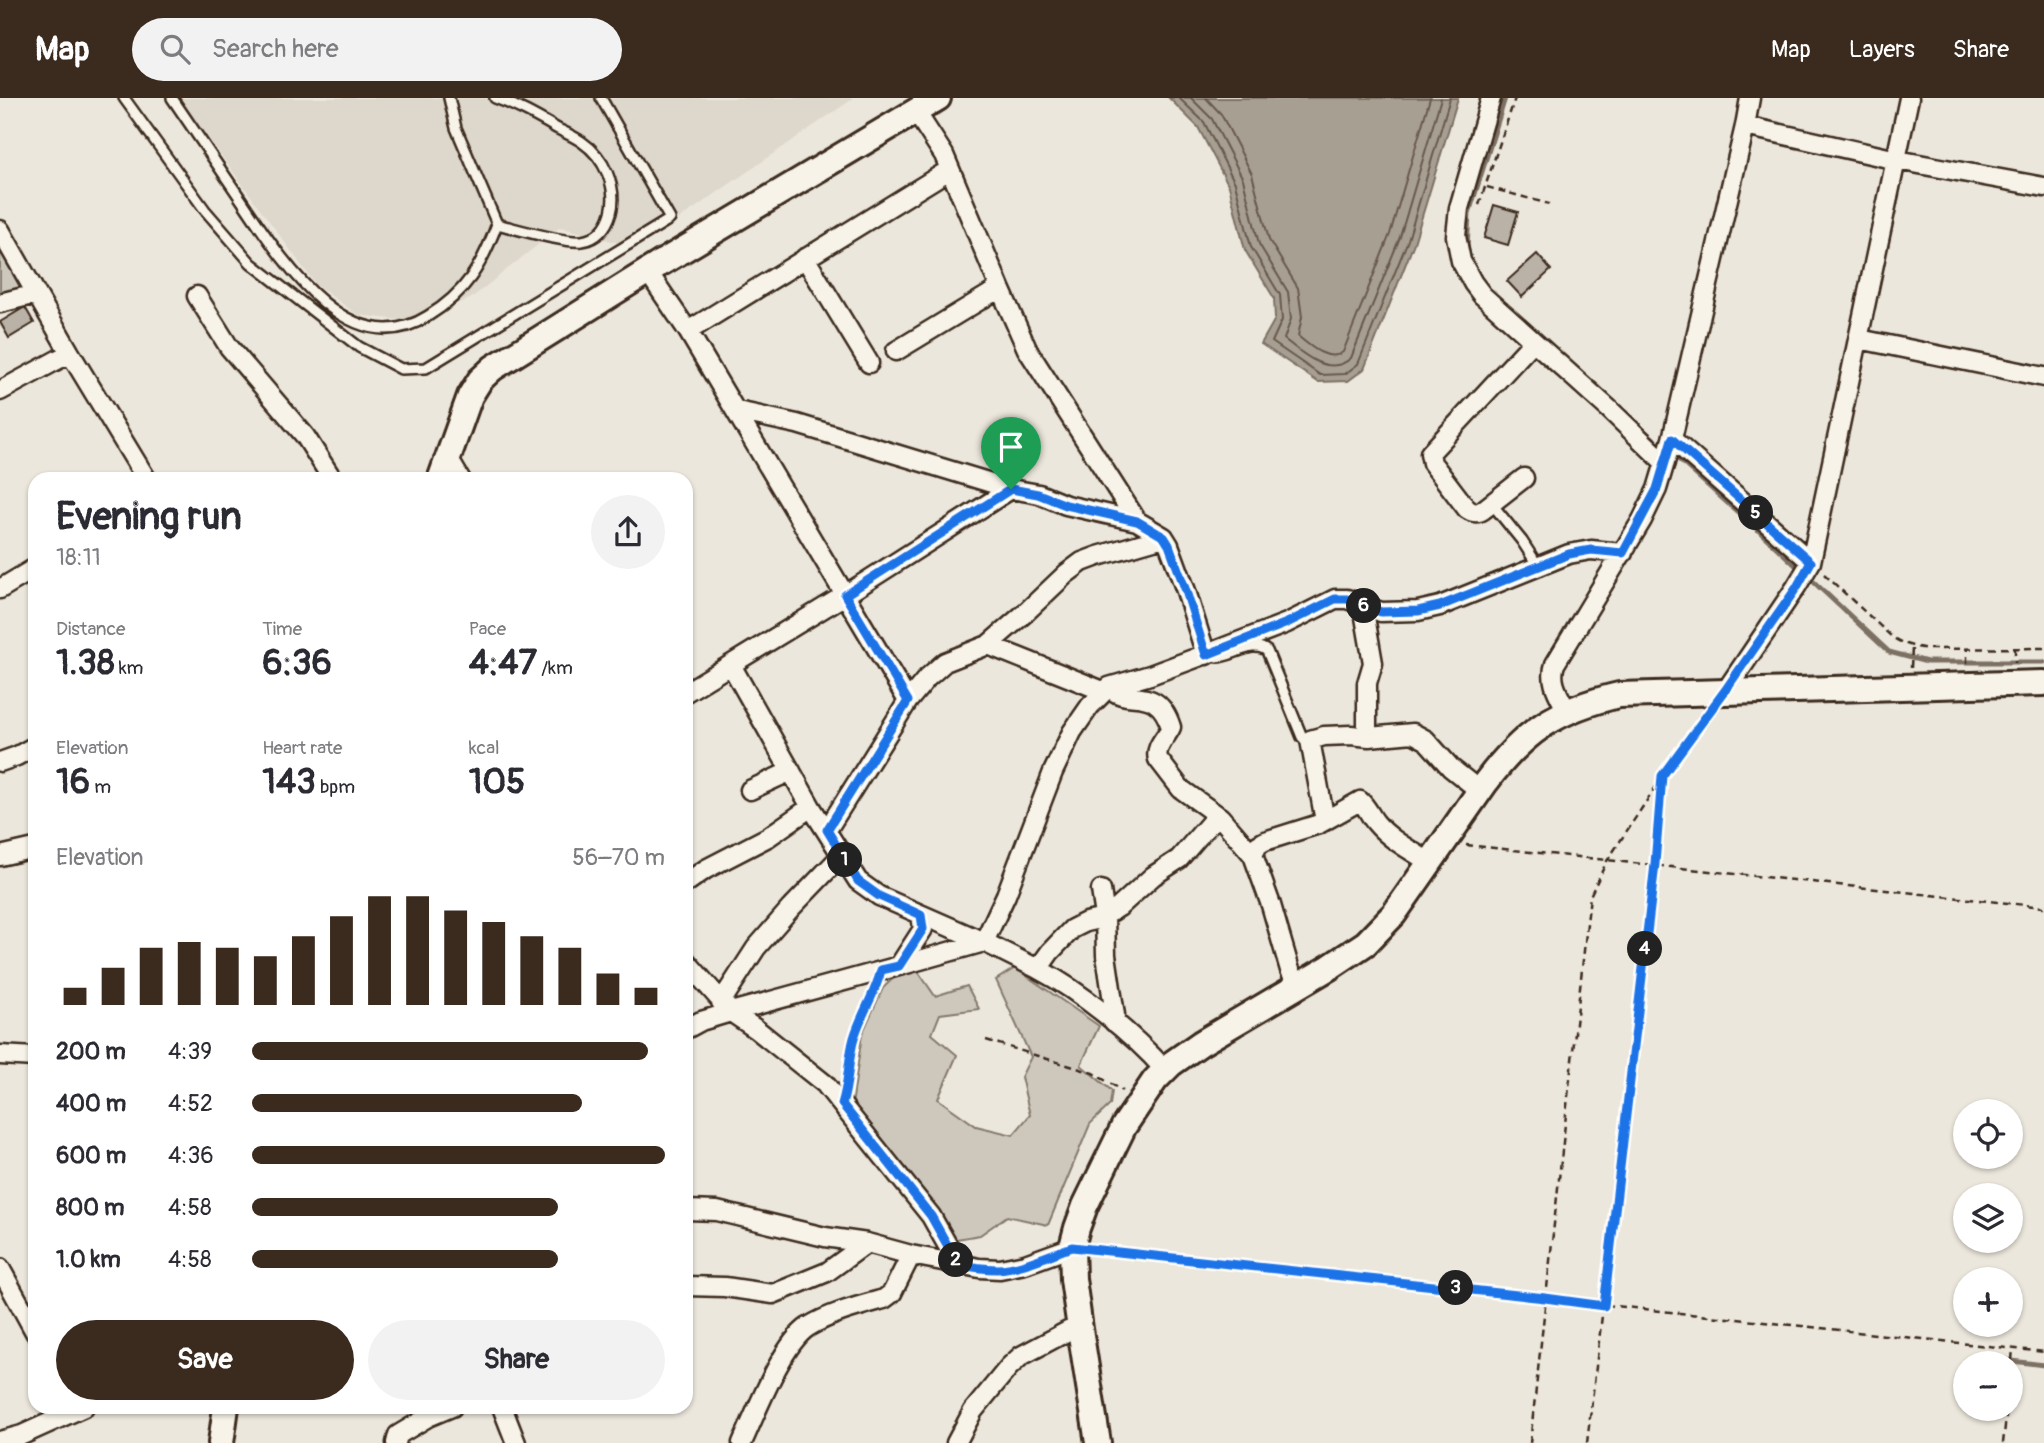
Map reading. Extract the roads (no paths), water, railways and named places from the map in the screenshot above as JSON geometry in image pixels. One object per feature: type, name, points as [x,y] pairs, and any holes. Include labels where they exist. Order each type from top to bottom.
[{"type":"street","points":[[444,469],[470,396],[480,380],[493,368],[938,98]]},
{"type":"street","points":[[1491,98],[1459,208],[1457,249],[1467,273],[1482,295],[1665,463]]},
{"type":"street","points":[[1567,710],[1554,685],[1555,664],[1623,553],[1657,489],[1672,439],[1750,98]]},
{"type":"street","points":[[1724,692],[1797,587],[1809,565],[1909,98]]},
{"type":"street","points":[[916,112],[944,155],[1027,349],[1137,521]]},
{"type":"street","points":[[1745,126],[1897,160],[2044,187]]},
{"type":"street","points":[[688,331],[949,170]]},
{"type":"street","points":[[0,230],[142,472]]},
{"type":"street","points":[[805,258],[869,363]]},
{"type":"street","points":[[648,272],[737,411],[908,701]]},
{"type":"street","points":[[896,352],[1000,288]]},
{"type":"street","points":[[0,303],[36,294]]},
{"type":"street","points":[[197,296],[229,347],[305,436],[325,472]]},
{"type":"street","points":[[1859,339],[2044,377]]},
{"type":"street","points":[[1524,478],[1492,504],[1478,513],[1473,513],[1467,509],[1432,463],[1430,453],[1533,342]]},
{"type":"street","points":[[0,391],[70,353]]},
{"type":"street","points":[[737,411],[797,424],[1011,489],[1038,494],[1066,505],[1137,521],[1164,537],[1169,545],[1209,653]]},
{"type":"street","points":[[1672,439],[1809,565]]},
{"type":"street","points":[[693,688],[1011,489]]},
{"type":"street","points":[[827,830],[908,701],[945,662],[988,645],[1082,562],[1164,537]]},
{"type":"street","points":[[693,1025],[726,1007],[890,968],[984,942],[1006,895],[1053,772],[1072,732],[1106,689],[1287,623],[1335,599],[1347,599],[1381,612],[1418,611],[1440,606],[1569,554],[1591,550],[1623,553]]},
{"type":"street","points":[[0,589],[28,572]]},
{"type":"street","points":[[1367,737],[1367,683],[1373,663],[1365,617],[1368,607]]},
{"type":"street","points":[[988,645],[1118,694],[1157,702],[1171,727],[1156,755],[1181,789],[1217,816],[1253,855],[1290,970],[1298,986]]},
{"type":"street","points":[[731,665],[811,807],[858,881],[879,896],[984,942],[1059,980],[1114,1023],[1165,1070]]},
{"type":"street","points":[[1098,1443],[1073,1279],[1072,1247],[1085,1206],[1139,1101],[1165,1070],[1201,1043],[1331,967],[1366,943],[1394,914],[1502,760],[1519,742],[1567,710],[1619,695],[2044,683]]},
{"type":"street","points":[[1325,821],[1310,740],[1324,736],[1367,737],[1407,732],[1420,735],[1451,768],[1480,791]]},
{"type":"street","points":[[0,762],[28,750]]},
{"type":"street","points":[[750,790],[791,771]]},
{"type":"street","points":[[1253,855],[1258,845],[1265,841],[1325,821],[1360,801],[1376,823],[1430,863]]},
{"type":"street","points":[[693,878],[768,837],[811,807]]},
{"type":"street","points":[[1038,969],[1072,929],[1100,919],[1119,907],[1153,876],[1179,859],[1217,816]]},
{"type":"street","points":[[0,856],[28,850]]},
{"type":"street","points":[[726,1007],[756,948],[842,855]]},
{"type":"street","points":[[1101,890],[1114,1023]]},
{"type":"street","points":[[890,968],[923,929],[921,915]]},
{"type":"street","points":[[693,969],[726,1007],[825,1084],[931,1216],[958,1264]]},
{"type":"street","points":[[0,1055],[28,1057]]},
{"type":"street","points":[[693,1210],[717,1211],[825,1237],[867,1243],[911,1255],[979,1268],[1000,1269],[1025,1264],[1072,1247]]},
{"type":"street","points":[[693,1286],[725,1287],[774,1294],[827,1272],[867,1243]]},
{"type":"street","points":[[742,1443],[776,1369],[793,1342],[806,1328],[827,1317],[892,1293],[911,1255]]},
{"type":"street","points":[[0,1268],[28,1319]]},
{"type":"street","points":[[956,1443],[973,1411],[1009,1367],[1021,1356],[1068,1331],[1080,1329]]},
{"type":"street","points":[[0,1441],[26,1438],[68,1414]]},
{"type":"street","points":[[222,1443],[225,1414]]},
{"type":"street","points":[[396,1443],[398,1435],[435,1414]]},
{"type":"street","points":[[505,1414],[516,1443]]},
{"type":"lane","points":[[124,98],[205,210],[251,263],[359,347],[401,369],[426,368],[670,219],[601,98]]},
{"type":"lane","points":[[172,98],[290,269],[315,295],[354,323],[388,330],[419,322],[435,312],[471,279],[485,255],[497,224],[456,128],[449,98]]},
{"type":"lane","points":[[495,98],[524,109],[583,142],[607,173],[613,205],[610,219],[599,235],[581,241],[497,224]]},
{"type":"lane","points":[[1492,504],[1538,566]]},
{"type":"lane","points":[[1209,653],[1221,657],[1258,646],[1264,648],[1302,737],[1310,740]]},
{"type":"water","points":[[1169,98],[1458,98],[1414,243],[1364,369],[1348,381],[1318,382],[1261,344],[1275,319],[1274,298],[1245,250],[1229,186],[1198,127]]},
{"type":"waterway","points":[[1471,264],[1467,247],[1469,213],[1505,98]]},
{"type":"waterway","points":[[1628,416],[1654,439]]},
{"type":"waterway","points":[[1677,458],[1889,652],[1927,662],[2044,662]]},
{"type":"waterway","points":[[2023,1362],[2044,1365]]}]
